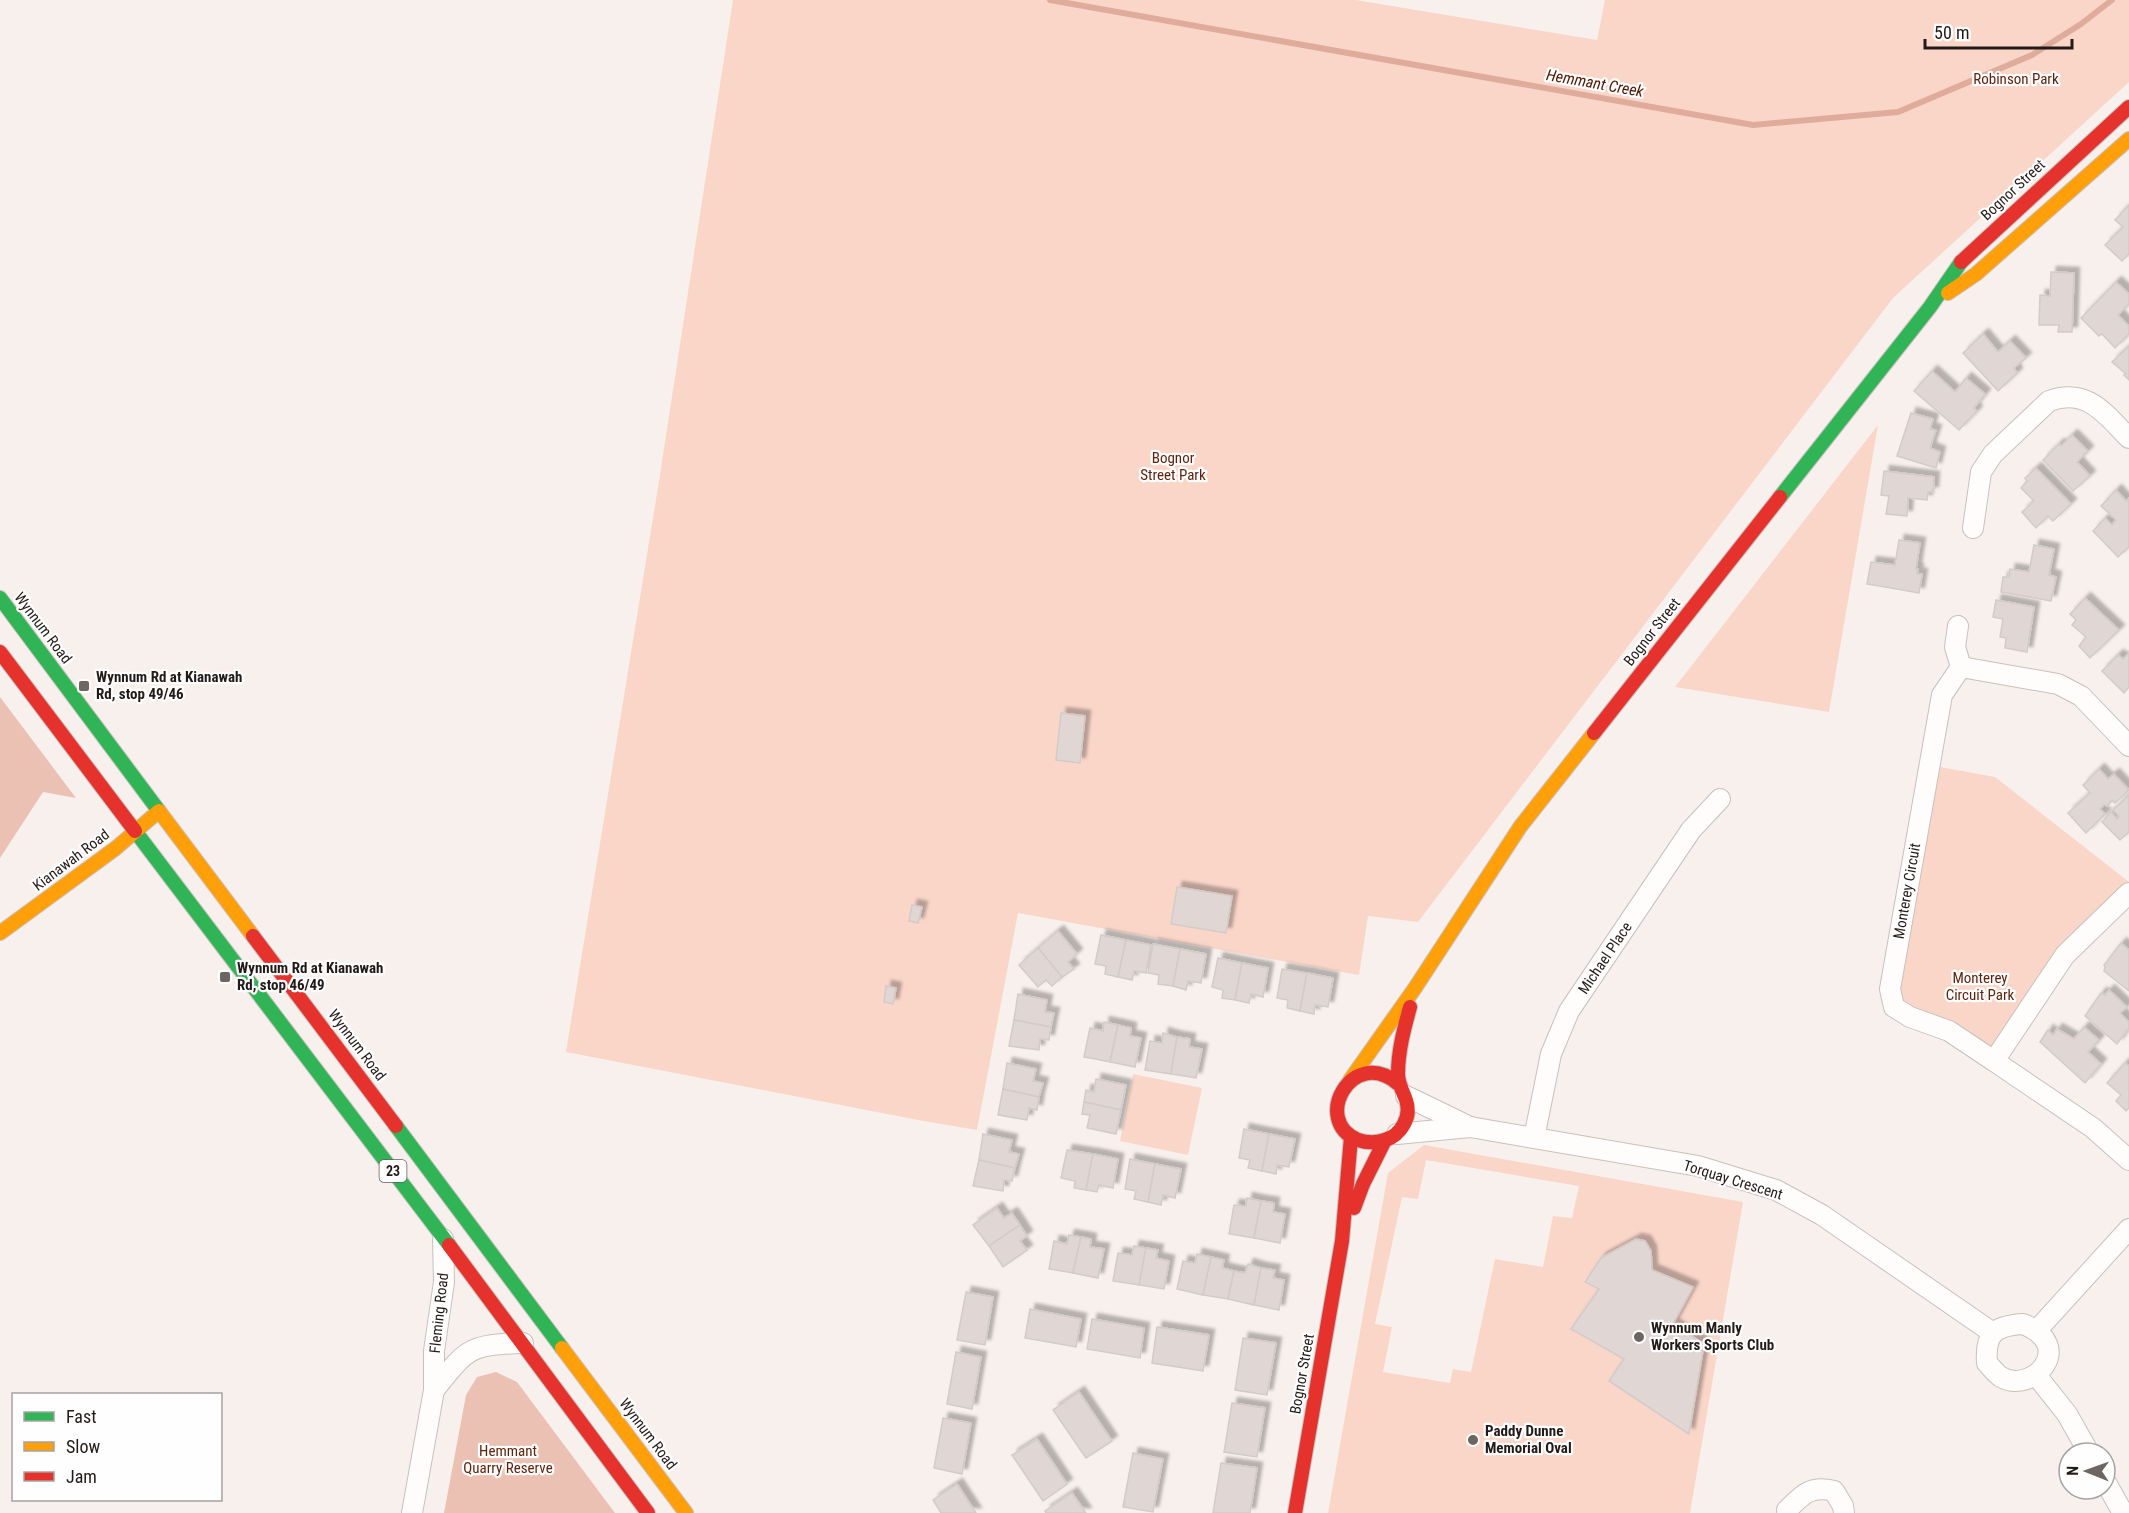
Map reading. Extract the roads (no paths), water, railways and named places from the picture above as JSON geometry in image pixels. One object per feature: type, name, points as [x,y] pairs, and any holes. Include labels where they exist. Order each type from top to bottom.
[{"type":"main road","name":"Bognor Street","points":[[1295,1513],[1342,1241],[1351,1137],[1341,1125],[1337,1113],[1339,1095],[1415,988],[1520,827],[1930,307],[1965,257],[2127,112]]},
{"type":"main road","name":"Bognor Street","points":[[1930,307],[1976,274],[2129,139]]},
{"type":"main road","name":"Wynnum Road","points":[[0,598],[686,1513]]},
{"type":"main road","name":"23","points":[[0,652],[523,1343],[648,1513]]},
{"type":"main road","name":"Kianawah Road","points":[[0,933],[116,848],[159,811]]},
{"type":"main road","name":"Bognor Street","points":[[1342,1241],[1363,1184],[1390,1138],[1407,1116],[1408,1109],[1402,1089],[1400,1042],[1415,988]]},
{"type":"main road","points":[[1350,1080],[1366,1072],[1386,1074],[1402,1089]]},
{"type":"main road","points":[[1351,1137],[1364,1143],[1390,1138]]},
{"type":"street","points":[[1973,528],[1981,472],[1993,454],[2049,400],[2061,396],[2080,398],[2096,404],[2129,438]]},
{"type":"street","points":[[1958,626],[1955,647],[1961,667],[2058,684],[2081,696],[2129,746]]},
{"type":"street","name":"Monterey Circuit","points":[[1961,667],[1942,695],[1890,989],[1894,1006],[1910,1017],[1949,1030],[2094,1128],[2129,1160]]},
{"type":"street","name":"Michael Place","points":[[1534,1138],[1551,1054],[1569,1011],[1691,830],[1719,799]]},
{"type":"street","points":[[1994,1061],[2065,955],[2129,893]]},
{"type":"street","name":"Torquay Crescent","points":[[1402,1089],[1470,1127]]},
{"type":"street","name":"Torquay Crescent","points":[[1390,1138],[1470,1127],[1698,1166],[1776,1190],[1822,1215],[1993,1333]]},
{"type":"street","points":[[2037,1330],[2129,1229]]},
{"type":"street","name":"Fleming Road","points":[[412,1513],[434,1390],[434,1351],[444,1282],[443,1237]]},
{"type":"street","points":[[2023,1324],[2037,1330],[2047,1343],[2048,1361],[2036,1375],[2018,1381],[2001,1377],[1987,1363],[1986,1345],[1993,1333],[2006,1325],[2023,1324]]},
{"type":"street","name":"Fleming Road","points":[[434,1390],[456,1362],[477,1347],[523,1343]]},
{"type":"street","points":[[2036,1375],[2067,1414],[2082,1441]]},
{"type":"street","points":[[1788,1513],[1787,1510],[1802,1495],[1820,1488],[1834,1491],[1843,1506],[1844,1513]]},
{"type":"waterway","name":"Hemmant Creek","points":[[1050,0],[1753,125],[1898,112],[2032,55],[2081,24],[2112,0]]},
{"type":"place","name":"Wynnum Rd at Kianawah Rd, stop 49/46","points":[[84,686]]},
{"type":"place","name":"Wynnum Rd at Kianawah Rd, stop 46/49","points":[[225,977]]},
{"type":"place","name":"Wynnum Manly Workers Sports Club","points":[[1639,1337]]},
{"type":"place","name":"Paddy Dunne Memorial Oval","points":[[1473,1440]]},
{"type":"park label","name":"Robinson Park","points":[[2016,79]]},
{"type":"park label","name":"Bognor Street Park","points":[[1173,466]]},
{"type":"park label","name":"Monterey Circuit Park","points":[[1980,986]]},
{"type":"park label","name":"Hemmant Quarry Reserve","points":[[508,1460]]}]
